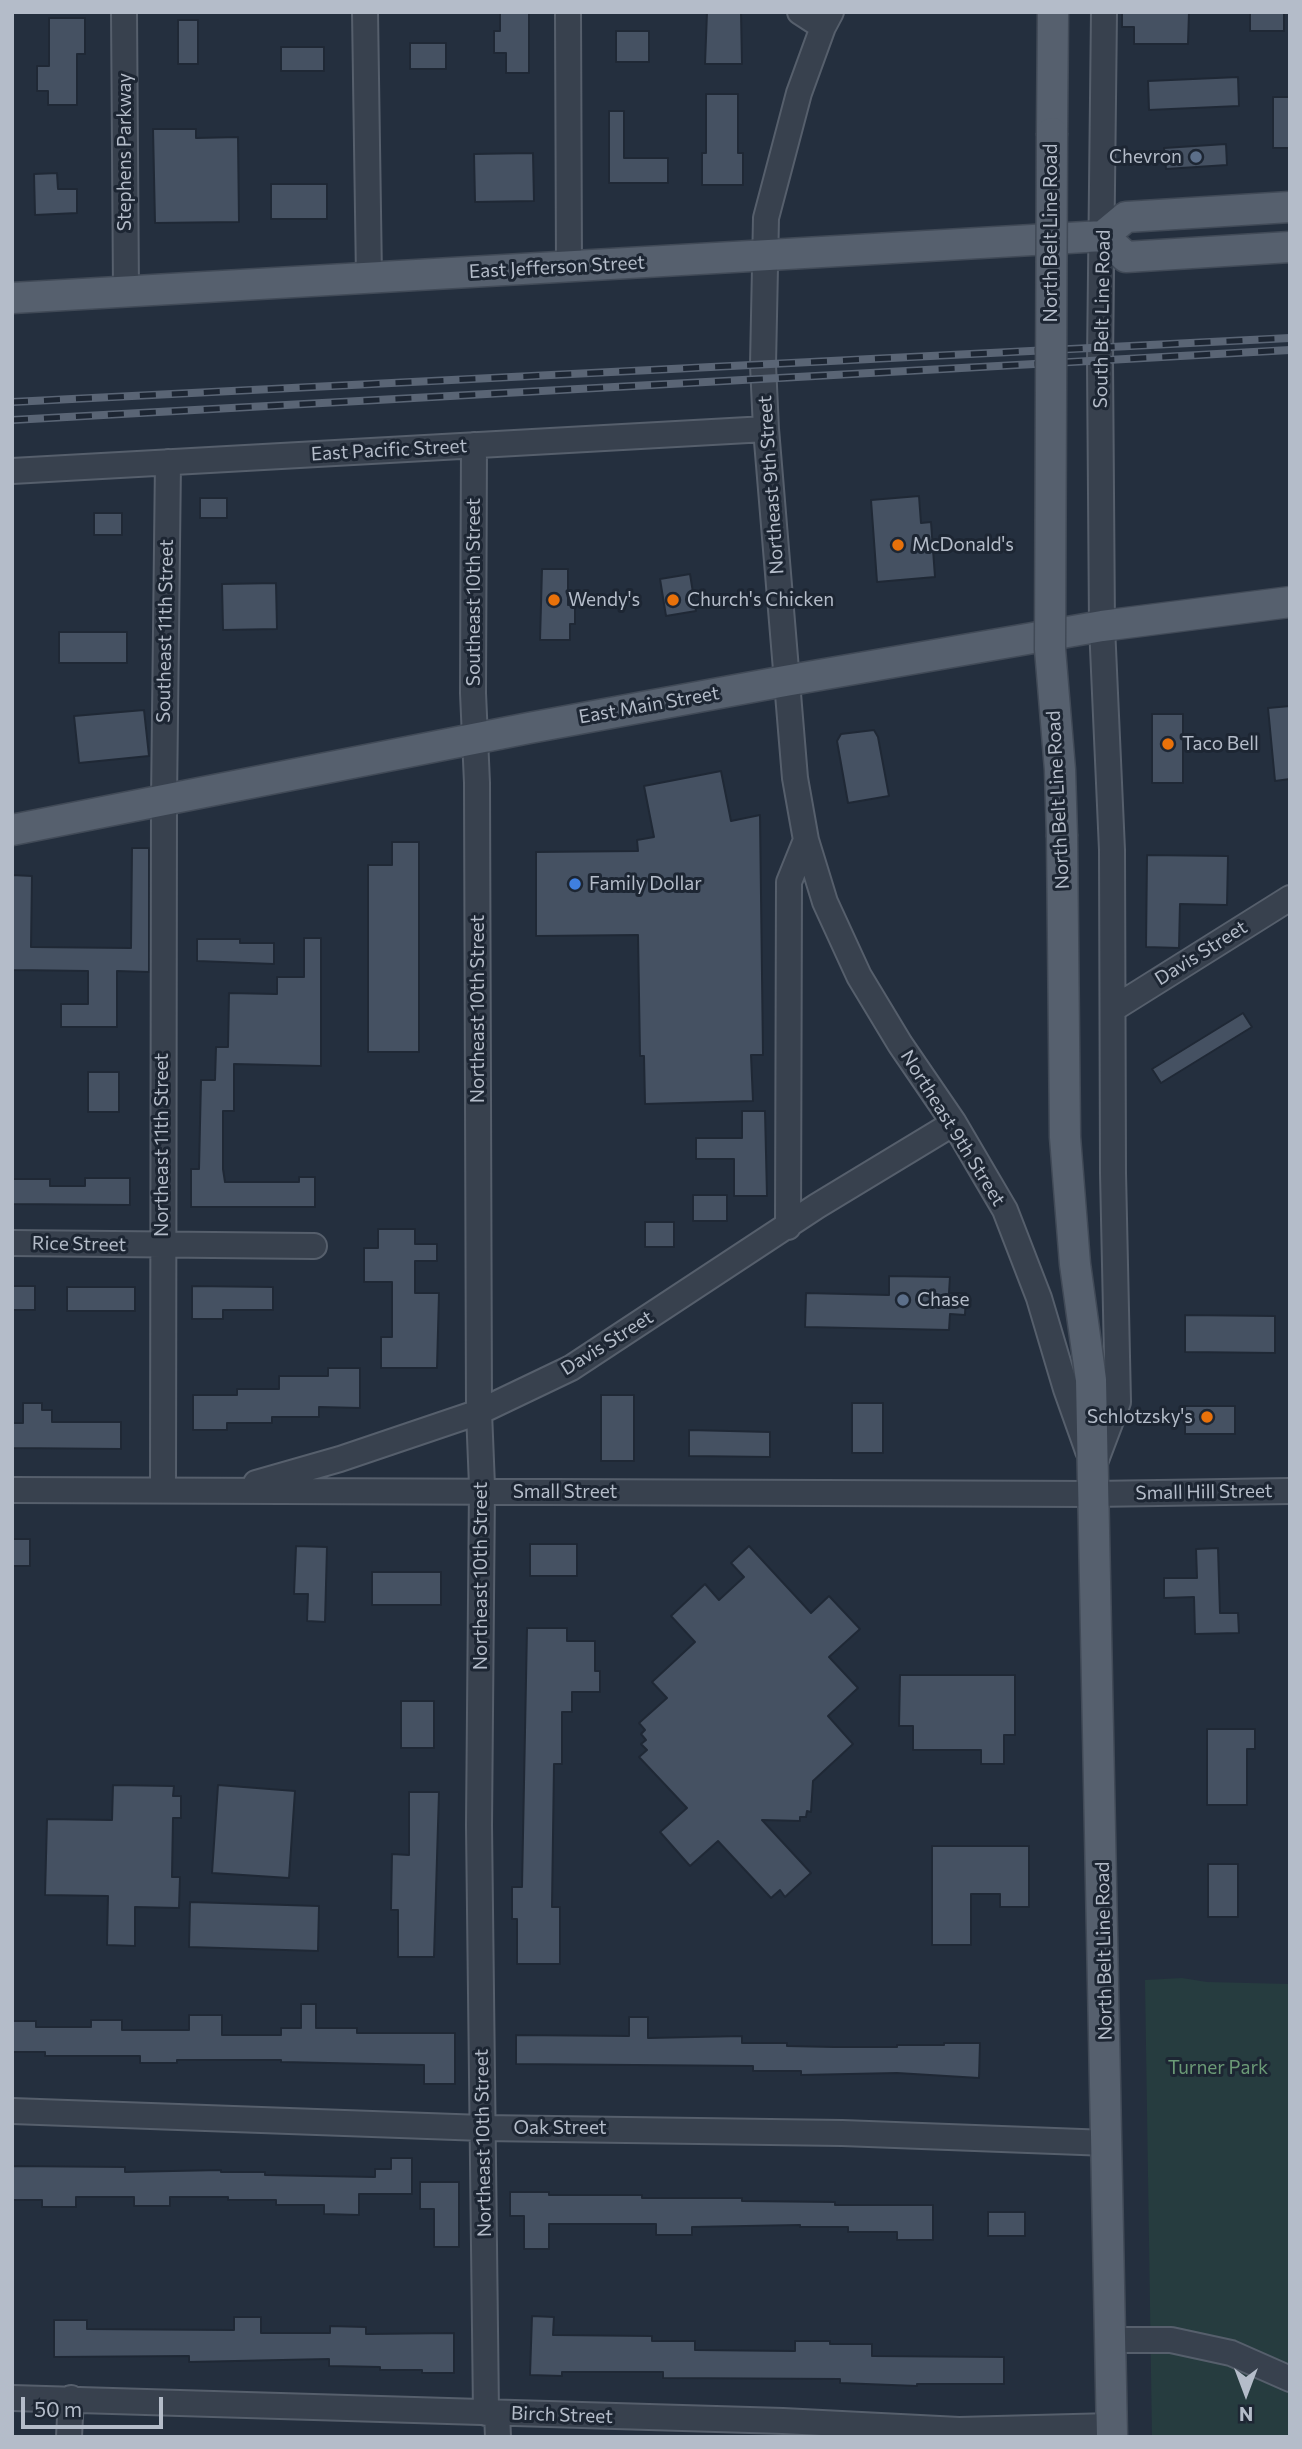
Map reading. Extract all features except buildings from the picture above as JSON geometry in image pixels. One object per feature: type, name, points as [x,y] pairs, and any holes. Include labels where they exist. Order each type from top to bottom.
[{"type":"main road","name":"North Belt Line Road","points":[[1053,12],[1050,649],[1060,770],[1065,1137],[1075,1264],[1102,1484],[1112,2431]]},
{"type":"main road","points":[[1290,207],[1126,217],[1103,236],[1126,257],[1290,247]]},
{"type":"main road","name":"East Jefferson Street","points":[[12,298],[1103,236]]},
{"type":"main road","name":"East Main Street","points":[[12,830],[475,738],[785,681],[1102,626],[1290,602]]},
{"type":"street","name":"Stephens Parkway","points":[[124,12],[126,292]]},
{"type":"street","points":[[365,12],[369,278]]},
{"type":"street","points":[[568,12],[569,267]]},
{"type":"street","points":[[800,12],[827,20]]},
{"type":"street","name":"South Belt Line Road","points":[[1102,626],[1100,360],[1104,12]]},
{"type":"street","name":"Northeast 9th Street","points":[[827,20],[799,93],[766,218],[765,256],[765,429],[785,681],[795,778],[806,840],[825,902],[859,976],[900,1044],[954,1123],[1006,1210],[1039,1298],[1066,1389],[1102,1484]]},
{"type":"street","name":"East Pacific Street","points":[[12,471],[765,429]]},
{"type":"street","name":"Southeast 10th Street","points":[[474,445],[475,738]]},
{"type":"street","name":"Southeast 11th Street","points":[[164,800],[168,462]]},
{"type":"street","name":"North Belt Line Road","points":[[1102,626],[1112,850],[1112,1173],[1118,1402],[1102,1484]]},
{"type":"street","name":"Northeast 10th Street","points":[[475,738],[479,1412],[482,1492],[479,1825],[483,2128],[494,2421]]},
{"type":"street","name":"Northeast 11th Street","points":[[163,1490],[164,800]]},
{"type":"street","points":[[788,1227],[789,882],[806,840]]},
{"type":"street","name":"Davis Street","points":[[1113,1009],[1290,898]]},
{"type":"street","name":"Davis Street","points":[[225,1491],[340,1459],[479,1412],[570,1368],[817,1206],[954,1123]]},
{"type":"street","name":"Rice Street","points":[[12,1243],[314,1246]]},
{"type":"street","name":"Small Hill Street","points":[[1102,1484],[1290,1491]]},
{"type":"street","name":"Small Street","points":[[12,1490],[482,1492],[1102,1484]]},
{"type":"street","name":"Oak Street","points":[[12,2111],[483,2128],[828,2132],[1108,2143]]},
{"type":"street","points":[[1110,2340],[1171,2340],[1231,2353],[1290,2379]]},
{"type":"street","name":"Birch Street","points":[[12,2398],[71,2398],[494,2421],[769,2420],[959,2430],[1112,2431]]},
{"type":"street","points":[[69,2437],[71,2398]]},
{"type":"green space","name":"Turner Park","points":[[1182,1978],[1207,1982],[1290,1984],[1290,2437],[1152,2437],[1145,1980]]},
{"type":"railway","points":[[12,402],[1290,338]]},
{"type":"railway","points":[[12,420],[1290,350]]},
{"type":"place","name":"Chevron","points":[[1196,157]]},
{"type":"place","name":"McDonald's","points":[[898,545]]},
{"type":"place","name":"Wendy's","points":[[554,600]]},
{"type":"place","name":"Church's Chicken","points":[[673,600]]},
{"type":"place","name":"Taco Bell","points":[[1168,744]]},
{"type":"place","name":"Family Dollar","points":[[575,884]]},
{"type":"place","name":"Chase","points":[[903,1300]]},
{"type":"place","name":"Schlotzsky's","points":[[1207,1417]]}]
